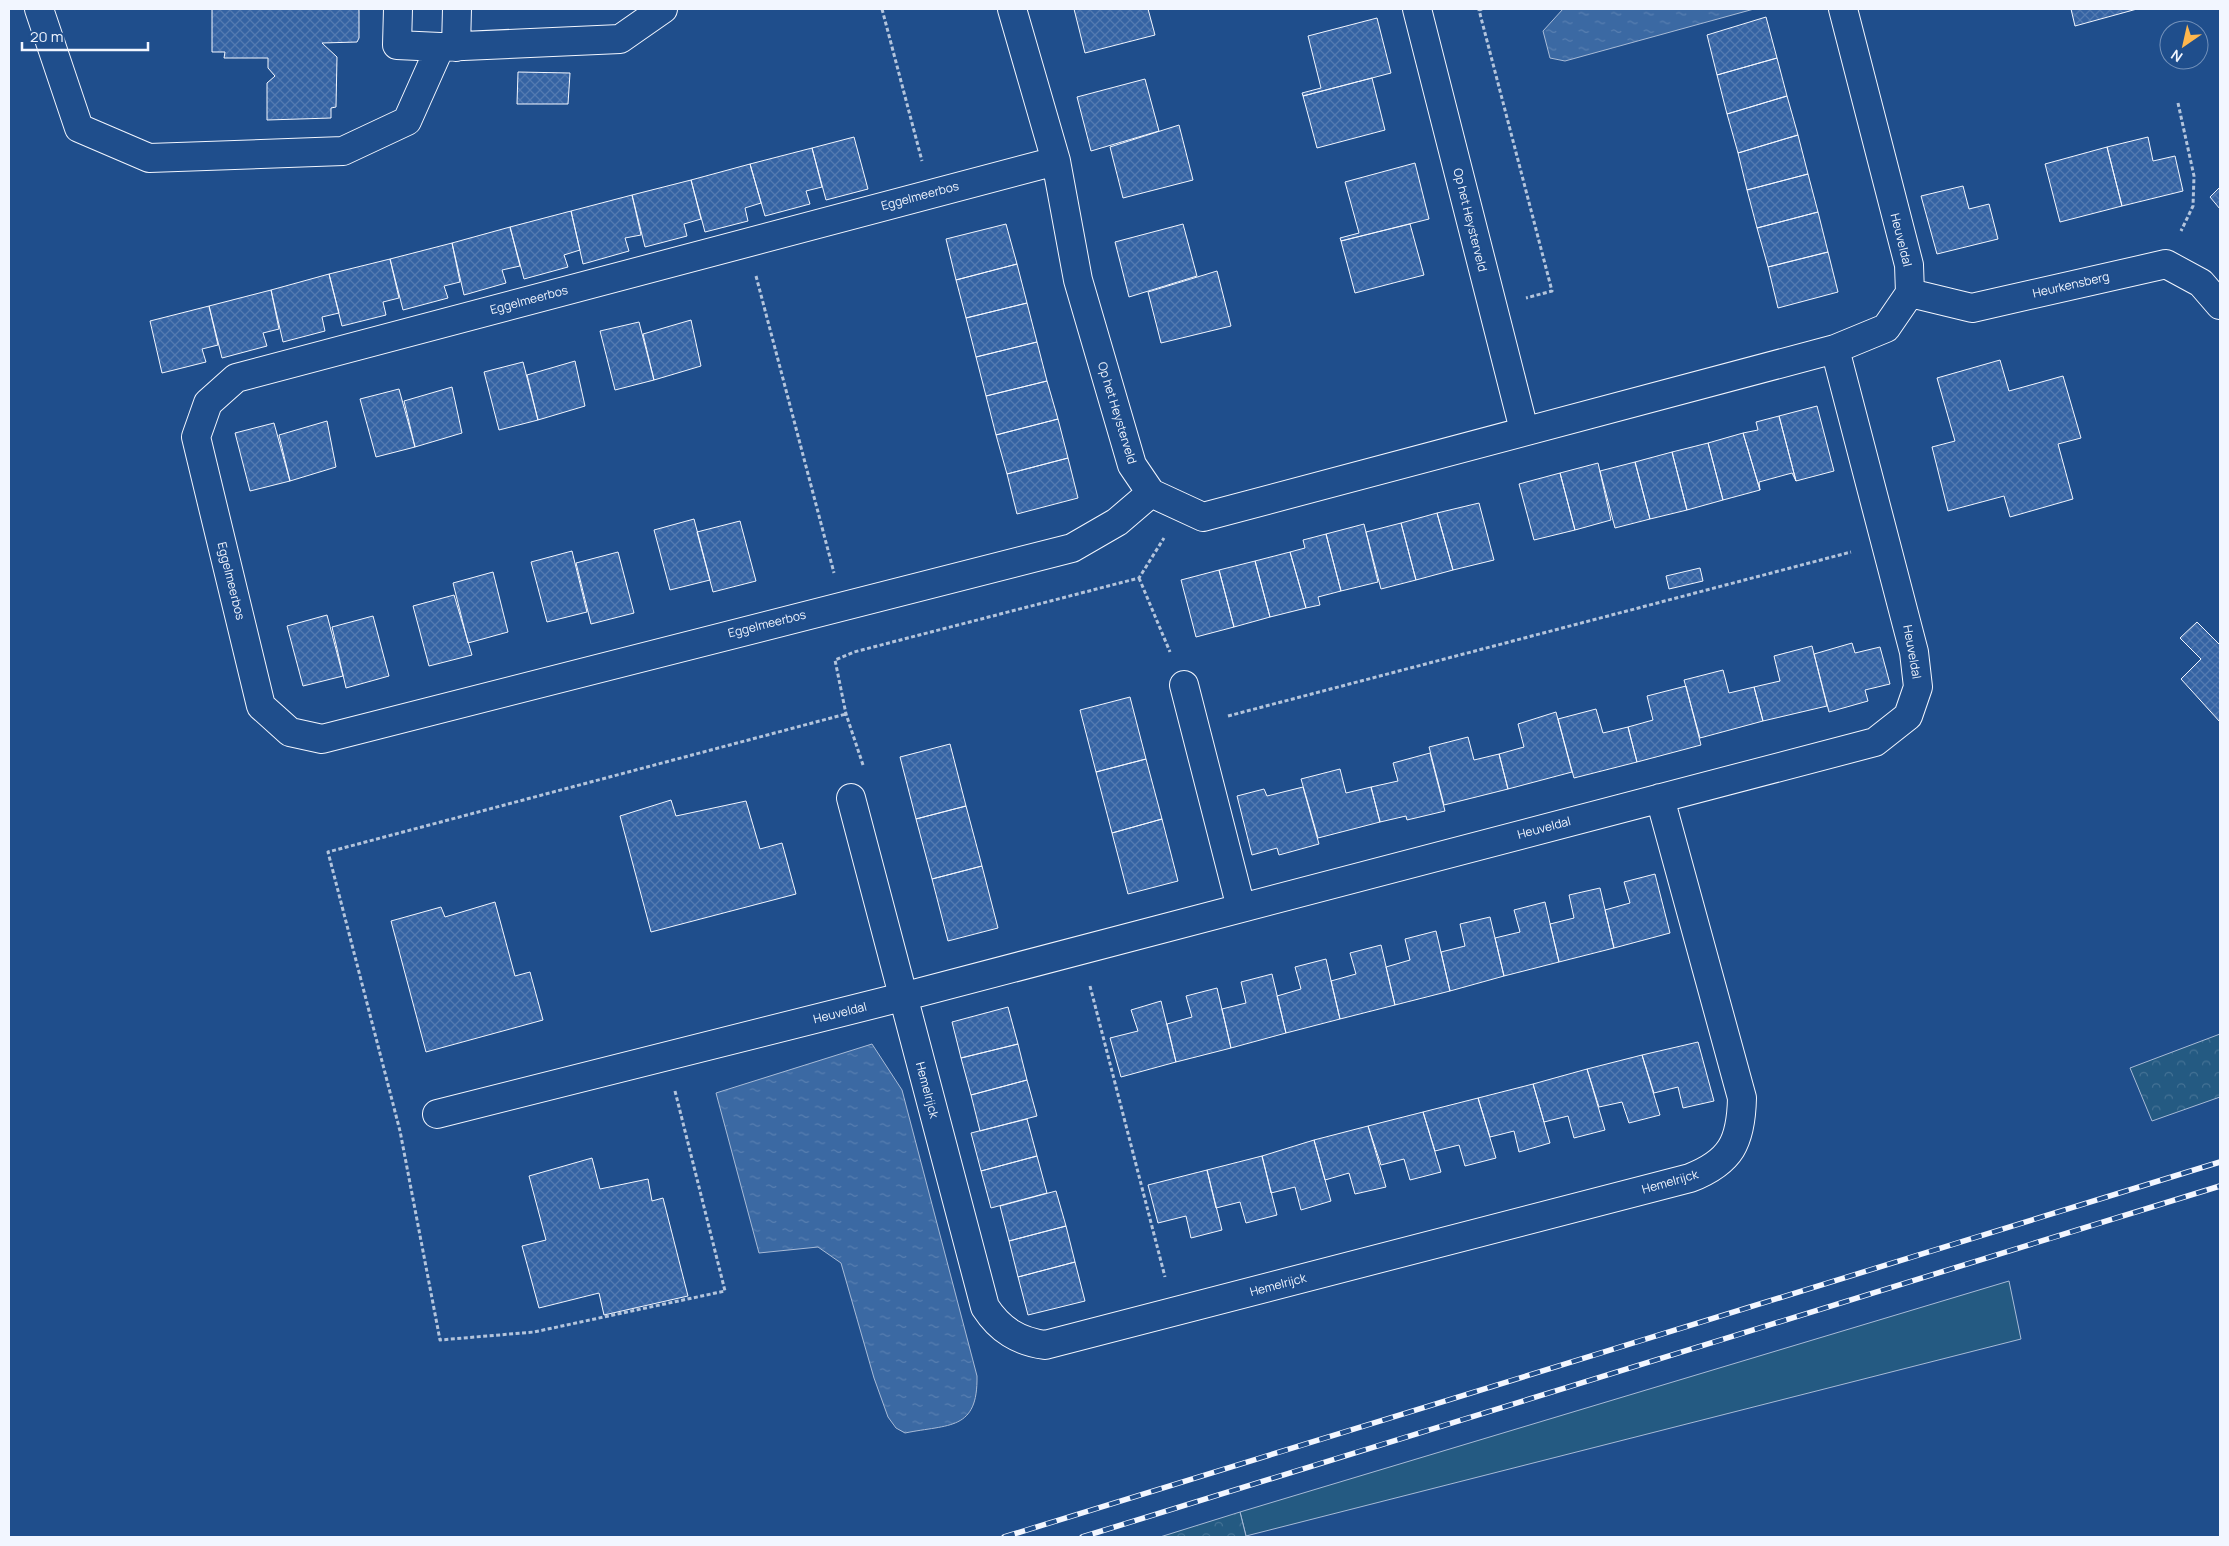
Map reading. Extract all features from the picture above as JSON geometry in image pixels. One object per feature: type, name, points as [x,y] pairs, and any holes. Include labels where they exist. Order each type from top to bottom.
[{"type":"street","points":[[40,9],[79,128],[149,158],[342,151],[407,122],[448,47],[457,9]]},
{"type":"street","points":[[398,9],[398,45],[448,47],[620,39],[662,9]]},
{"type":"street","name":"Op het Heysterveld","points":[[1012,9],[1056,161],[1080,289],[1132,465],[1151,493]]},
{"type":"street","name":"Op het Heysterveld","points":[[1417,9],[1524,430]]},
{"type":"street","name":"Heuveldal","points":[[1843,9],[1909,265],[1910,293]]},
{"type":"street","name":"Eggelmeerbos","points":[[1056,161],[236,378],[208,403],[196,438],[261,706],[290,732],[322,739],[842,605],[1072,548],[1117,522],[1151,493]]},
{"type":"street","points":[[2166,264],[2200,283],[2220,305]]},
{"type":"street","name":"Heurkensberg","points":[[1910,293],[1972,308],[2166,264]]},
{"type":"street","points":[[1151,493],[1203,517],[1524,430],[1835,349],[1886,328],[1910,293]]},
{"type":"street","name":"Heuveldal","points":[[437,1114],[902,997],[1875,742],[1908,716],[1918,687],[1914,652],[1887,542],[1835,349]]},
{"type":"street","points":[[1184,685],[1241,908]]},
{"type":"street","name":"Hemelrijck","points":[[851,798],[985,1306],[994,1320],[1004,1330],[1018,1339],[1046,1345],[1690,1178],[1711,1170],[1723,1160],[1732,1147],[1738,1132],[1742,1098],[1660,798]]},
{"type":"path","points":[[882,9],[930,194]]},
{"type":"path","points":[[1480,9],[1552,291],[1493,308]]},
{"type":"path","points":[[2166,264],[2193,206],[2194,176],[2178,103]]},
{"type":"path","points":[[747,242],[854,652]]},
{"type":"path","points":[[851,798],[864,770],[846,714],[835,660],[854,652],[1139,578],[1183,508]]},
{"type":"path","points":[[1194,725],[1887,542]]},
{"type":"path","points":[[1139,578],[1184,685]]},
{"type":"path","points":[[666,1057],[725,1291],[534,1332],[440,1340],[400,1131],[328,852],[846,714]]},
{"type":"path","points":[[1081,950],[1174,1312]]},
{"type":"green space","points":[[2220,1034],[2220,1097],[2152,1121],[2130,1068]]},
{"type":"green space","points":[[2009,1281],[2021,1339],[1246,1536],[1240,1512]]},
{"type":"green space","points":[[1240,1512],[1246,1536],[1244,1537],[1160,1537]]},
{"type":"water","points":[[1563,9],[1754,9],[1565,61],[1550,58],[1543,31]]},
{"type":"water","points":[[872,1044],[902,1090],[977,1376],[976,1394],[972,1407],[966,1416],[958,1422],[947,1426],[905,1433],[896,1428],[888,1417],[874,1378],[841,1263],[818,1247],[759,1253],[716,1093]]},
{"type":"building","points":[[212,9],[359,9],[359,38],[357,42],[322,43],[337,57],[336,107],[331,108],[331,118],[267,120],[267,83],[275,76],[268,68],[268,58],[224,58],[225,52],[212,52]]},
{"type":"building","points":[[1074,9],[1148,9],[1155,35],[1085,53]]},
{"type":"building","points":[[2071,9],[2137,9],[2075,26]]},
{"type":"building","points":[[1766,17],[1777,58],[1717,75],[1707,35]]},
{"type":"building","points":[[1377,18],[1391,73],[1303,96],[1302,93],[1321,88],[1308,36]]},
{"type":"building","points":[[1777,58],[1787,96],[1727,114],[1717,75]]},
{"type":"building","points":[[518,72],[570,73],[568,104],[517,104]]},
{"type":"building","points":[[1372,78],[1385,130],[1317,148],[1303,96]]},
{"type":"building","points":[[1145,79],[1159,131],[1091,151],[1077,97]]},
{"type":"building","points":[[1787,96],[1798,135],[1738,153],[1727,114]]},
{"type":"building","points":[[1179,125],[1193,180],[1123,198],[1110,147]]},
{"type":"building","points":[[1798,135],[1808,174],[1747,190],[1738,153]]},
{"type":"building","points":[[854,137],[868,189],[826,200],[812,148]]},
{"type":"building","points":[[2148,137],[2153,161],[2175,156],[2183,191],[2122,206],[2107,147]]},
{"type":"building","points":[[2107,147],[2122,206],[2060,222],[2045,164]]},
{"type":"building","points":[[812,148],[822,187],[806,191],[810,204],[765,216],[750,164]]},
{"type":"building","points":[[1415,163],[1429,219],[1341,241],[1340,238],[1359,233],[1345,182]]},
{"type":"building","points":[[750,164],[761,203],[745,208],[748,221],[705,232],[691,180]]},
{"type":"building","points":[[1808,174],[1818,212],[1757,228],[1747,190]]},
{"type":"building","points":[[691,180],[701,219],[684,224],[687,236],[645,247],[632,195]]},
{"type":"building","points":[[1963,186],[1969,209],[1989,204],[1998,239],[1937,254],[1921,196]]},
{"type":"building","points":[[2220,187],[2220,209],[2210,197]]},
{"type":"building","points":[[632,195],[641,235],[625,238],[629,251],[583,264],[571,211]]},
{"type":"building","points":[[571,211],[580,250],[564,255],[568,267],[524,279],[510,227]]},
{"type":"building","points":[[1818,212],[1828,252],[1768,267],[1757,228]]},
{"type":"building","points":[[1006,224],[1017,264],[956,280],[946,239]]},
{"type":"building","points":[[1183,224],[1197,276],[1129,297],[1115,242]]},
{"type":"building","points":[[1410,224],[1424,275],[1355,293],[1341,241]]},
{"type":"building","points":[[510,227],[520,266],[502,270],[506,283],[464,295],[452,243]]},
{"type":"building","points":[[452,243],[460,282],[444,286],[448,298],[403,310],[390,259]]},
{"type":"building","points":[[1828,252],[1838,292],[1778,308],[1768,267]]},
{"type":"building","points":[[390,259],[399,298],[383,302],[386,315],[342,326],[329,274]]},
{"type":"building","points":[[1017,264],[1027,303],[966,318],[956,280]]},
{"type":"building","points":[[1217,271],[1231,326],[1161,343],[1148,292]]},
{"type":"building","points":[[329,274],[339,313],[322,317],[325,331],[283,342],[271,290]]},
{"type":"building","points":[[271,290],[279,329],[263,333],[267,346],[222,358],[209,306]]},
{"type":"building","points":[[1027,303],[1037,342],[976,357],[966,318]]},
{"type":"building","points":[[209,306],[218,345],[202,349],[206,362],[162,373],[150,321]]},
{"type":"building","points":[[691,320],[701,366],[654,380],[643,334]]},
{"type":"building","points":[[639,322],[654,380],[615,390],[600,331]]},
{"type":"building","points":[[1037,342],[1047,381],[986,396],[976,357]]},
{"type":"building","points":[[2000,360],[2009,391],[2063,376],[2081,438],[2058,444],[2073,499],[2010,517],[2004,496],[1948,511],[1932,447],[1955,441],[1937,378]]},
{"type":"building","points":[[575,361],[585,406],[538,420],[527,375]]},
{"type":"building","points":[[523,362],[538,420],[499,430],[484,372]]},
{"type":"building","points":[[1047,381],[1058,419],[996,435],[986,396]]},
{"type":"building","points":[[452,387],[462,433],[415,447],[404,401]]},
{"type":"building","points":[[399,389],[415,447],[376,457],[360,399]]},
{"type":"building","points":[[1817,406],[1834,471],[1796,481],[1779,416]]},
{"type":"building","points":[[1779,416],[1796,481],[1792,473],[1759,482],[1760,490],[1743,433],[1758,430],[1756,422]]},
{"type":"building","points":[[1058,419],[1068,458],[1007,474],[996,435]]},
{"type":"building","points":[[327,421],[336,467],[290,481],[279,435]]},
{"type":"building","points":[[274,423],[290,481],[250,491],[235,433]]},
{"type":"building","points":[[1743,433],[1760,490],[1723,500],[1708,443]]},
{"type":"building","points":[[1708,443],[1723,500],[1687,510],[1672,452]]},
{"type":"building","points":[[1672,452],[1687,510],[1650,519],[1635,462]]},
{"type":"building","points":[[1068,458],[1078,498],[1017,514],[1007,474]]},
{"type":"building","points":[[1635,462],[1650,519],[1615,528],[1600,471]]},
{"type":"building","points":[[1598,463],[1611,520],[1575,530],[1560,473]]},
{"type":"building","points":[[1560,473],[1575,530],[1534,540],[1519,484]]},
{"type":"building","points":[[1479,503],[1494,560],[1453,570],[1437,513]]},
{"type":"building","points":[[1437,513],[1453,570],[1416,580],[1401,523]]},
{"type":"building","points":[[694,519],[710,580],[670,590],[654,530]]},
{"type":"building","points":[[740,521],[756,581],[713,592],[697,532]]},
{"type":"building","points":[[1401,523],[1416,580],[1381,589],[1366,532]]},
{"type":"building","points":[[1364,524],[1378,582],[1341,591],[1326,534]]},
{"type":"building","points":[[1326,534],[1341,591],[1318,597],[1320,605],[1306,608],[1290,552],[1305,548],[1303,540]]},
{"type":"building","points":[[572,551],[587,612],[547,622],[531,562]]},
{"type":"building","points":[[618,552],[634,613],[591,624],[576,563]]},
{"type":"building","points":[[1290,552],[1306,608],[1270,617],[1255,561]]},
{"type":"building","points":[[1255,561],[1270,617],[1234,627],[1219,570]]},
{"type":"building","points":[[1700,568],[1703,581],[1669,589],[1666,576]]},
{"type":"building","points":[[1219,570],[1234,627],[1196,637],[1181,580]]},
{"type":"building","points":[[493,572],[508,632],[468,643],[453,583]]},
{"type":"building","points":[[454,595],[472,655],[429,666],[413,606]]},
{"type":"building","points":[[327,615],[343,676],[303,686],[287,626]]},
{"type":"building","points":[[373,616],[389,676],[346,688],[332,627]]},
{"type":"building","points":[[2197,622],[2220,645],[2220,722],[2181,679],[2201,659],[2180,638]]},
{"type":"building","points":[[1852,643],[1855,653],[1880,647],[1890,684],[1865,690],[1868,701],[1829,712],[1814,654]]},
{"type":"building","points":[[1812,646],[1827,706],[1763,721],[1754,687],[1780,681],[1774,656]]},
{"type":"building","points":[[1723,670],[1729,693],[1754,687],[1763,721],[1700,738],[1684,680]]},
{"type":"building","points":[[1686,686],[1701,745],[1637,762],[1628,727],[1653,720],[1647,696]]},
{"type":"building","points":[[1130,697],[1146,759],[1096,772],[1080,710]]},
{"type":"building","points":[[1596,709],[1603,733],[1628,727],[1637,762],[1574,778],[1558,719]]},
{"type":"building","points":[[1556,712],[1572,772],[1508,789],[1499,754],[1524,747],[1518,724]]},
{"type":"building","points":[[1468,737],[1474,760],[1499,754],[1508,789],[1444,805],[1429,747]]},
{"type":"building","points":[[950,744],[966,806],[916,819],[900,757]]},
{"type":"building","points":[[1430,753],[1445,811],[1407,820],[1406,816],[1380,822],[1371,787],[1398,781],[1393,763]]},
{"type":"building","points":[[1146,759],[1162,819],[1112,833],[1096,772]]},
{"type":"building","points":[[1340,769],[1346,793],[1371,787],[1380,822],[1318,838],[1301,779]]},
{"type":"building","points":[[1303,787],[1319,844],[1279,855],[1277,848],[1252,855],[1237,796],[1264,789],[1267,796]]},
{"type":"building","points":[[671,800],[676,816],[746,801],[760,849],[782,843],[796,894],[651,932],[620,816]]},
{"type":"building","points":[[966,806],[982,866],[932,879],[916,819]]},
{"type":"building","points":[[1162,819],[1178,881],[1128,894],[1112,833]]},
{"type":"building","points":[[982,866],[998,928],[948,941],[932,879]]},
{"type":"building","points":[[1655,874],[1670,933],[1614,948],[1605,910],[1630,903],[1624,882]]},
{"type":"building","points":[[1600,888],[1614,948],[1559,962],[1550,924],[1574,918],[1569,895]]},
{"type":"building","points":[[495,902],[515,976],[530,972],[543,1020],[426,1052],[391,921],[441,907],[445,917]]},
{"type":"building","points":[[1545,902],[1559,962],[1504,976],[1495,938],[1520,932],[1514,910]]},
{"type":"building","points":[[1490,917],[1504,976],[1450,991],[1441,952],[1465,946],[1460,924]]},
{"type":"building","points":[[1436,931],[1450,991],[1395,1005],[1386,967],[1410,960],[1405,939]]},
{"type":"building","points":[[1381,945],[1395,1005],[1340,1019],[1331,981],[1356,974],[1350,953]]},
{"type":"building","points":[[1326,959],[1340,1019],[1286,1033],[1277,996],[1301,989],[1295,967]]},
{"type":"building","points":[[1272,974],[1286,1033],[1231,1048],[1222,1009],[1246,1003],[1241,982]]},
{"type":"building","points":[[1217,988],[1231,1048],[1176,1062],[1167,1024],[1192,1017],[1186,996]]},
{"type":"building","points":[[1161,1001],[1176,1062],[1121,1077],[1110,1038],[1138,1031],[1131,1010]]},
{"type":"building","points":[[1008,1007],[1018,1044],[961,1058],[952,1022]]},
{"type":"building","points":[[1698,1042],[1714,1101],[1683,1108],[1678,1087],[1654,1093],[1642,1055]]},
{"type":"building","points":[[1018,1044],[1027,1080],[971,1095],[961,1058]]},
{"type":"building","points":[[1642,1055],[1660,1115],[1629,1123],[1622,1102],[1599,1107],[1587,1069]]},
{"type":"building","points":[[1587,1069],[1605,1130],[1574,1138],[1568,1116],[1544,1122],[1533,1084]]},
{"type":"building","points":[[1027,1080],[1037,1116],[980,1131],[971,1095]]},
{"type":"building","points":[[1533,1084],[1550,1143],[1519,1152],[1514,1131],[1490,1137],[1478,1098]]},
{"type":"building","points":[[1478,1098],[1496,1158],[1465,1166],[1459,1145],[1435,1151],[1423,1112]]},
{"type":"building","points":[[1423,1112],[1441,1172],[1410,1180],[1404,1159],[1381,1165],[1368,1126]]},
{"type":"building","points":[[1027,1119],[1037,1156],[981,1171],[971,1133]]},
{"type":"building","points":[[1368,1126],[1386,1187],[1355,1194],[1349,1173],[1325,1180],[1314,1140]]},
{"type":"building","points":[[1314,1140],[1331,1201],[1301,1210],[1295,1187],[1271,1193],[1262,1156]]},
{"type":"building","points":[[1037,1156],[1047,1193],[991,1208],[981,1171]]},
{"type":"building","points":[[1262,1156],[1277,1215],[1246,1223],[1240,1202],[1216,1208],[1207,1170]]},
{"type":"building","points":[[592,1158],[600,1189],[648,1179],[652,1201],[663,1198],[688,1296],[604,1315],[599,1293],[539,1308],[522,1246],[546,1240],[529,1176]]},
{"type":"building","points":[[1207,1170],[1222,1230],[1191,1238],[1186,1216],[1158,1223],[1148,1185]]},
{"type":"building","points":[[1056,1191],[1066,1226],[1009,1241],[1000,1206]]},
{"type":"building","points":[[1066,1226],[1075,1262],[1018,1277],[1009,1241]]},
{"type":"building","points":[[1075,1262],[1085,1301],[1028,1315],[1018,1277]]},
{"type":"railway","points":[[1004,1537],[2220,1162]]},
{"type":"railway","points":[[1082,1537],[2220,1186]]}]
